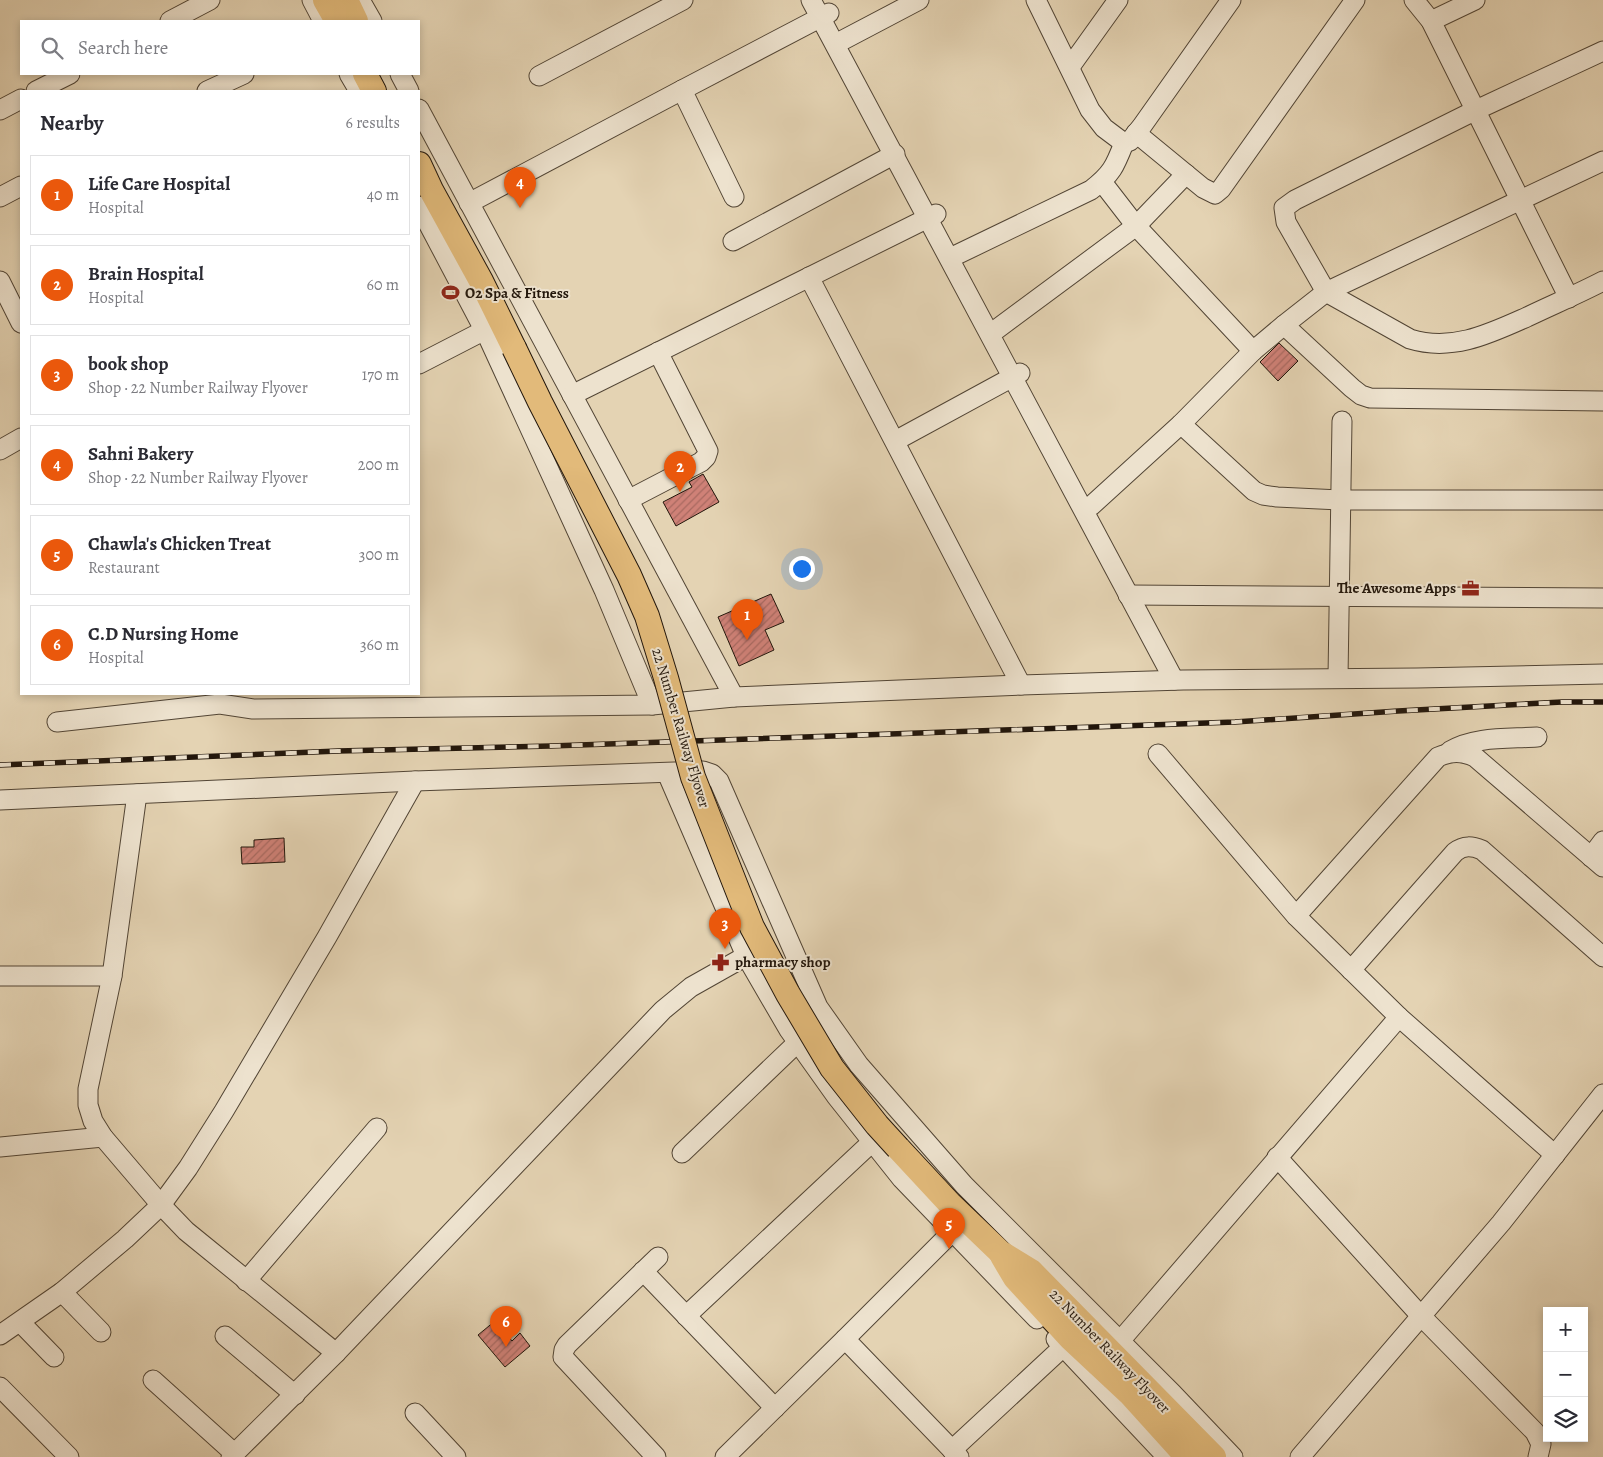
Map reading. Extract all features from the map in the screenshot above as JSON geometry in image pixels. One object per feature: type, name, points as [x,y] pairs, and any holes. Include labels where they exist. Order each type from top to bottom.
[{"type":"main road","points":[[325,0],[336,20]]},
{"type":"main road","points":[[346,0],[356,20]]},
{"type":"main road","points":[[365,75],[373,90]]},
{"type":"main road","points":[[382,75],[390,90]]},
{"type":"main road","name":"22 Number Railway Flyover","points":[[420,166],[481,281],[540,402],[629,575],[647,616],[693,777],[752,927],[788,994],[832,1068],[877,1125],[950,1204],[1000,1252],[1031,1271],[1214,1457]]},
{"type":"main road","name":"22 Number Railway Flyover","points":[[1000,1252],[1015,1278],[1070,1338],[1130,1394],[1187,1457]]},
{"type":"street","points":[[172,20],[210,0]]},
{"type":"street","points":[[312,0],[322,20]]},
{"type":"street","points":[[360,0],[371,20]]},
{"type":"street","points":[[539,76],[655,7],[683,0]]},
{"type":"street","points":[[811,0],[824,10],[844,40],[932,216],[1178,680]]},
{"type":"street","points":[[844,40],[919,0]]},
{"type":"street","points":[[1036,0],[1096,120],[1120,141],[1130,138],[1215,194],[1355,0]]},
{"type":"street","points":[[1070,67],[1118,0]]},
{"type":"street","points":[[953,256],[1090,190],[1102,182],[1115,167],[1130,138],[1231,0]]},
{"type":"street","points":[[1414,0],[1431,21],[1474,111],[1569,298]]},
{"type":"street","points":[[1431,21],[1475,0]]},
{"type":"street","points":[[469,202],[682,90],[824,10]]},
{"type":"street","points":[[824,10],[895,154],[932,216]]},
{"type":"street","points":[[1603,51],[1474,111],[1295,200],[1284,208],[1286,222],[1326,292],[1410,339],[1422,343],[1458,343],[1481,337],[1603,281]]},
{"type":"street","points":[[38,90],[68,75]]},
{"type":"street","points":[[209,90],[242,75]]},
{"type":"street","points":[[351,75],[358,90]]},
{"type":"street","points":[[401,75],[408,90]]},
{"type":"street","points":[[682,90],[734,197]]},
{"type":"street","points":[[0,110],[20,100]]},
{"type":"street","points":[[420,111],[734,697]]},
{"type":"street","points":[[733,240],[895,154]]},
{"type":"street","points":[[1091,506],[1181,424],[1253,351],[1284,324],[1326,292],[1603,161]]},
{"type":"street","points":[[997,329],[1136,226],[1186,174]]},
{"type":"street","points":[[1102,182],[1136,226],[1253,351]]},
{"type":"street","points":[[0,197],[20,187]]},
{"type":"street","points":[[420,210],[424,227],[485,330],[604,590],[652,705]]},
{"type":"street","points":[[572,395],[932,216]]},
{"type":"street","points":[[953,256],[997,329],[1016,375],[1091,506],[1132,595]]},
{"type":"street","points":[[809,277],[1021,685]]},
{"type":"street","points":[[0,283],[20,321]]},
{"type":"street","points":[[1284,324],[1352,388],[1361,395],[1370,398],[1603,401]]},
{"type":"street","points":[[420,363],[485,330]]},
{"type":"street","points":[[628,500],[701,462],[708,452],[658,352]]},
{"type":"street","points":[[895,441],[1016,375]]},
{"type":"street","points":[[1338,678],[1342,421]]},
{"type":"street","points":[[1181,424],[1254,490],[1263,495],[1340,500],[1603,500]]},
{"type":"street","points":[[0,450],[20,439]]},
{"type":"street","points":[[1132,595],[1603,598]]},
{"type":"street","points":[[57,722],[216,699],[253,709],[652,705],[734,697],[1021,685],[1178,680],[1603,674]]},
{"type":"street","points":[[1296,916],[1438,756],[1461,744],[1474,741],[1536,737]]},
{"type":"street","points":[[1448,752],[1464,752],[1475,757],[1597,862],[1603,841]]},
{"type":"street","points":[[1158,754],[1296,916],[1399,1017],[1555,1155]]},
{"type":"street","points":[[0,800],[415,781],[703,771],[712,774],[718,781],[818,1007],[859,1066],[964,1185],[1120,1340],[1233,1457]]},
{"type":"street","points":[[667,773],[746,956],[798,1042],[836,1096],[902,1179],[1167,1457]]},
{"type":"street","points":[[0,1334],[62,1292],[125,1239],[161,1205],[188,1168],[224,1111],[327,937],[415,781]]},
{"type":"street","points":[[137,794],[112,976],[88,1089],[88,1105],[93,1121],[103,1137],[161,1205],[186,1231],[336,1353]]},
{"type":"street","points":[[1351,970],[1455,852],[1462,847],[1473,846],[1482,850],[1603,957]]},
{"type":"street","points":[[153,1380],[232,1455],[336,1353],[663,1010],[691,987],[746,956]]},
{"type":"street","points":[[0,976],[112,976]]},
{"type":"street","points":[[1120,1340],[1399,1017]]},
{"type":"street","points":[[682,1153],[798,1042]]},
{"type":"street","points":[[1300,1457],[1501,1223],[1603,1094]]},
{"type":"street","points":[[246,1280],[377,1128]]},
{"type":"street","points":[[0,1147],[103,1137]]},
{"type":"street","points":[[686,1316],[872,1142]]},
{"type":"street","points":[[1277,1158],[1420,1316],[1535,1432],[1541,1444],[1538,1457]]},
{"type":"street","points":[[734,1454],[775,1408],[953,1231]]},
{"type":"street","points":[[656,1457],[563,1357],[567,1345],[658,1257]]},
{"type":"street","points":[[643,1272],[775,1408]]},
{"type":"street","points":[[62,1292],[102,1332]]},
{"type":"street","points":[[20,1322],[54,1356]]},
{"type":"street","points":[[225,1336],[295,1395]]},
{"type":"street","points":[[846,1339],[956,1453],[1063,1347]]},
{"type":"street","points":[[0,1387],[69,1457]]},
{"type":"street","points":[[415,1413],[456,1457]]},
{"type":"building","points":[[1279,343],[1298,361],[1278,381],[1260,362]]},
{"type":"building","points":[[703,474],[719,502],[676,526],[663,502],[692,487],[689,482]]},
{"type":"building","points":[[771,594],[784,622],[765,630],[774,650],[739,666],[718,617]]},
{"type":"building","points":[[284,838],[285,862],[242,864],[241,847],[254,847],[254,840]]},
{"type":"building","points":[[495,1321],[512,1341],[520,1333],[530,1346],[505,1367],[478,1335]]},
{"type":"railway","points":[[0,765],[338,751],[551,746],[1235,722],[1562,702],[1603,702]]},
{"type":"place","name":"Sahni Bakery","points":[[520,208]]},
{"type":"place","name":"O2 Spa & Fitness","points":[[451,293]]},
{"type":"place","name":"Brain Hospital","points":[[680,492]]},
{"type":"place","name":"The Awesome Apps","points":[[1470,588]]},
{"type":"place","name":"Life Care Hospital","points":[[747,640]]},
{"type":"place","name":"book shop","points":[[725,949]]},
{"type":"place","name":"pharmacy shop","points":[[721,962]]},
{"type":"place","name":"Chawla's Chicken Treat","points":[[949,1249]]},
{"type":"place","name":"C.D Nursing Home","points":[[506,1347]]}]
